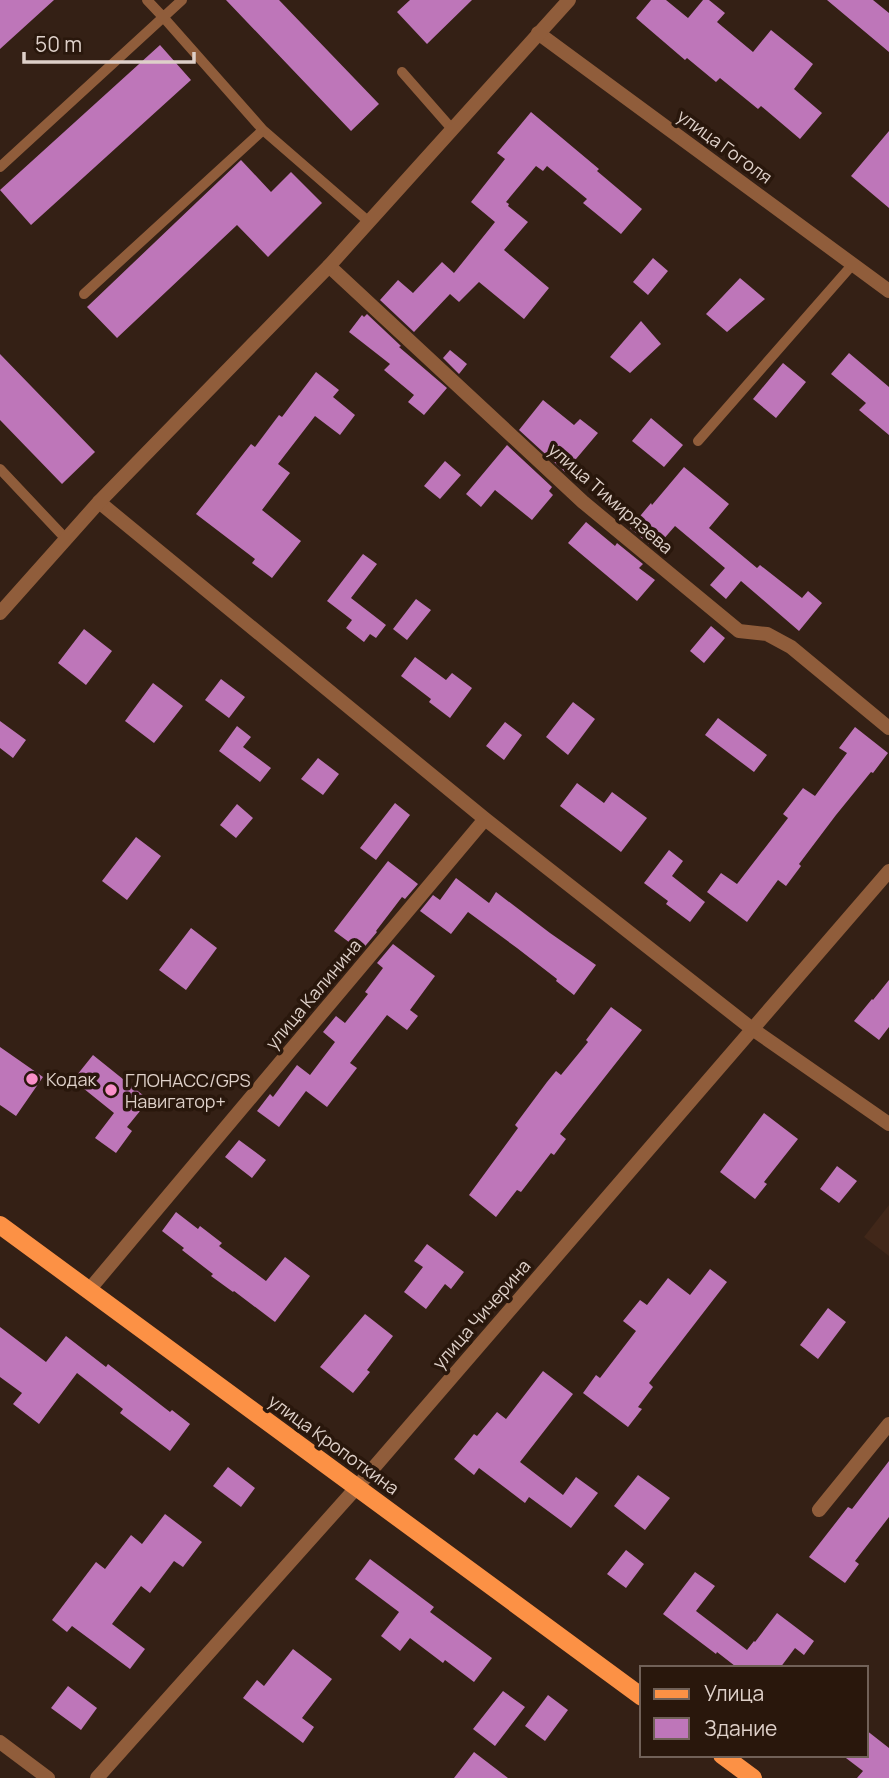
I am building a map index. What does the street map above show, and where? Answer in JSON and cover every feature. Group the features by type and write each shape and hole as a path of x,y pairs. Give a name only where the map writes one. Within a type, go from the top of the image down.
{"main road":[{"name":"улица Кропоткина","path":"0,1224 640,1696"},
{"path":"725,1757 753,1778"}],"street":[{"path":"0,613 99,502 329,266 569,0"},
{"name":"улица Гоголя","path":"538,33 889,291"},
{"name":"улица Тимирязева","path":"329,266 583,502 739,631 767,634 791,647 889,728"},
{"path":"99,502 485,819 751,1028 889,1124"},
{"name":"улица Калинина","path":"89,1290 485,819"},
{"name":"улица Чичерина","path":"97,1778 357,1487 889,871"},
{"path":"818,1510 889,1424"},
{"path":"0,1742 48,1778"}],"lane":[{"path":"147,0 263,130 369,222"},
{"path":"0,167 182,0"},
{"path":"402,72 452,129"},
{"path":"83,294 263,130"},
{"path":"698,441 853,264"},
{"path":"0,469 66,539"}],"shaded area":[{"path":"889,1205 889,1256 864,1237"}],"building":[{"path":"0,0 54,0 0,49"},
{"path":"226,0 279,0 379,104 351,131"},
{"path":"410,0 472,0 427,44 397,12"},
{"path":"651,0 666,0 688,18 703,0 709,0 725,13 717,22 753,52 771,30 813,64 794,89 822,113 800,139 761,106 758,109 720,78 716,82 687,58 685,60 636,18"},
{"path":"827,0 873,0 889,13 889,52"},
{"path":"160,45 191,80 31,225 0,190"},
{"path":"531,112 642,209 621,234 583,203 587,199 547,166 543,171 536,166 506,202 528,222 504,250 549,288 524,319 479,282 459,302 450,294 414,332 380,300 398,280 413,293 442,262 454,273 495,222 471,202 505,159 497,153"},
{"path":"889,131 889,208 851,176"},
{"path":"241,160 271,192 291,172 322,203 268,257 237,225 117,338 87,307"},
{"path":"653,258 668,271 648,295 633,282"},
{"path":"740,278 765,299 727,332 706,314"},
{"path":"367,314 401,346 399,347 447,388 424,415 408,402 414,395 384,370 390,364 349,332 362,315 364,317"},
{"path":"641,321 661,344 630,373 610,357"},
{"path":"450,350 467,364 459,374 443,358"},
{"path":"849,353 889,387 889,435 859,410 866,403 831,374"},
{"path":"0,354 95,452 62,484 0,420"},
{"path":"783,363 806,382 776,418 753,399"},
{"path":"316,372 339,390 333,397 355,415 340,435 315,416 278,464 290,473 262,510 301,541 272,578 252,563 255,559 196,514 251,444 255,447"},
{"path":"543,400 574,425 580,419 598,433 565,472 519,430"},
{"path":"651,418 683,445 664,467 632,441"},
{"path":"507,445 552,487 549,491 553,495 532,520 495,490 481,507 466,494"},
{"path":"445,461 461,475 440,499 424,486"},
{"path":"684,467 729,504 709,528 757,568 760,565 802,598 808,591 822,603 799,631 741,581 726,599 710,585 725,568 675,526 655,549 630,528"},
{"path":"586,522 615,546 617,543 643,564 639,568 655,580 637,601 568,543"},
{"path":"363,554 377,564 351,598 386,625 376,638 370,634 364,642 346,628 352,620 327,601"},
{"path":"416,599 431,610 407,640 393,629"},
{"path":"711,626 725,638 704,663 690,651"},
{"path":"84,629 112,651 86,685 58,663"},
{"path":"415,657 446,680 452,673 472,688 450,718 401,676"},
{"path":"221,679 245,697 229,718 205,700"},
{"path":"153,683 183,706 154,743 125,721"},
{"path":"573,702 595,719 568,755 546,737"},
{"path":"718,718 767,755 754,772 705,735"},
{"path":"0,721 26,740 13,758 0,748"},
{"path":"505,722 522,735 504,760 486,746"},
{"path":"237,726 251,737 243,747 271,768 260,782 219,751"},
{"path":"855,727 888,753 836,815 786,886 778,880 747,922 707,892 721,873 737,884 788,818 783,814 803,788 815,796 847,753 839,748"},
{"path":"318,758 339,774 323,795 301,779"},
{"path":"577,783 604,803 612,792 647,818 621,852 560,806"},
{"path":"395,803 410,815 376,860 360,848"},
{"path":"237,804 253,818 236,838 220,825"},
{"path":"136,837 161,856 127,900 102,881"},
{"path":"669,850 683,861 672,876 705,902 690,922 644,883"},
{"path":"388,861 418,884 405,899 402,897 361,951 334,931"},
{"path":"456,878 489,903 496,892 596,965 574,995 556,981 557,979 468,912 451,934 420,911 433,895 440,900"},
{"path":"191,928 217,948 186,990 159,970"},
{"path":"393,944 435,976 410,1010 418,1016 407,1030 387,1015 350,1063 357,1068 327,1107 306,1091 279,1127 257,1111 270,1094 273,1097 297,1065 310,1075 335,1042 323,1032 336,1016 345,1023 368,994 365,992 383,968 377,963"},
{"path":"889,980 889,1027 879,1040 854,1021"},
{"path":"611,1007 642,1030 560,1134 566,1139 554,1155 551,1153 521,1192 517,1190 496,1217 469,1195 518,1128 515,1125 547,1082 556,1071 561,1075 588,1042 586,1040"},
{"path":"0,1047 43,1077 16,1116 0,1105"},
{"name":"ГЛОНАСС/GPS Навигатор+","path":"93,1055 149,1100 127,1127 132,1131 116,1153 95,1138 114,1113 73,1080"},
{"path":"764,1113 798,1139 764,1182 767,1184 755,1199 720,1172"},
{"path":"239,1140 266,1160 252,1178 225,1157"},
{"path":"837,1166 857,1181 839,1203 820,1189"},
{"path":"176,1212 198,1229 200,1226 222,1243 219,1246 266,1281 285,1257 310,1276 275,1322 211,1276 213,1274 162,1231"},
{"path":"427,1244 464,1272 451,1289 445,1284 426,1309 404,1292 423,1267 414,1261"},
{"path":"710,1269 727,1282 649,1383 653,1387 638,1407 642,1409 628,1427 583,1393 596,1375 600,1378 636,1331 623,1321 640,1300 647,1305 668,1278 690,1295"},
{"path":"828,1308 846,1322 818,1359 800,1345"},
{"path":"365,1314 393,1336 353,1393 320,1367"},
{"path":"0,1327 46,1362 66,1336 106,1367 108,1364 170,1412 172,1410 190,1424 170,1451 120,1413 123,1409 77,1373 39,1424 13,1404 22,1393 0,1377"},
{"path":"543,1371 573,1394 520,1462 563,1495 576,1477 598,1493 571,1528 529,1497 525,1503 479,1468 474,1475 454,1459 474,1434 477,1436 497,1412 506,1419"},
{"path":"889,1461 889,1517 855,1561 859,1564 845,1583 809,1557 848,1507 852,1509"},
{"path":"228,1467 255,1488 241,1507 213,1486"},
{"path":"638,1475 670,1498 645,1530 614,1506"},
{"path":"165,1514 202,1542 183,1567 174,1561 150,1593 141,1586 112,1624 145,1649 130,1669 72,1626 67,1632 52,1620 96,1562 105,1569 131,1535 142,1544"},
{"path":"626,1550 644,1564 626,1588 607,1574"},
{"path":"370,1559 434,1607 430,1612 492,1658 474,1682 410,1638 400,1651 381,1636 399,1612 355,1579"},
{"path":"695,1572 715,1586 696,1611 747,1650 777,1613 814,1641 804,1655 795,1648 782,1666 735,1666 663,1614"},
{"path":"293,1649 332,1679 302,1718 314,1727 303,1743 243,1698 257,1680 264,1686"},
{"path":"68,1686 97,1708 81,1730 51,1708"},
{"path":"503,1691 525,1707 495,1746 473,1729"},
{"path":"548,1695 568,1710 545,1741 525,1726"},
{"path":"868,1732 889,1748 889,1778 857,1778 863,1771 845,1757 868,1757"},
{"path":"474,1752 508,1778 454,1778"}],"place":[{"name":"Кодак","path":"32,1079"},
{"name":"ГЛОНАСС/GPS Навигатор+","path":"111,1090"}]}
